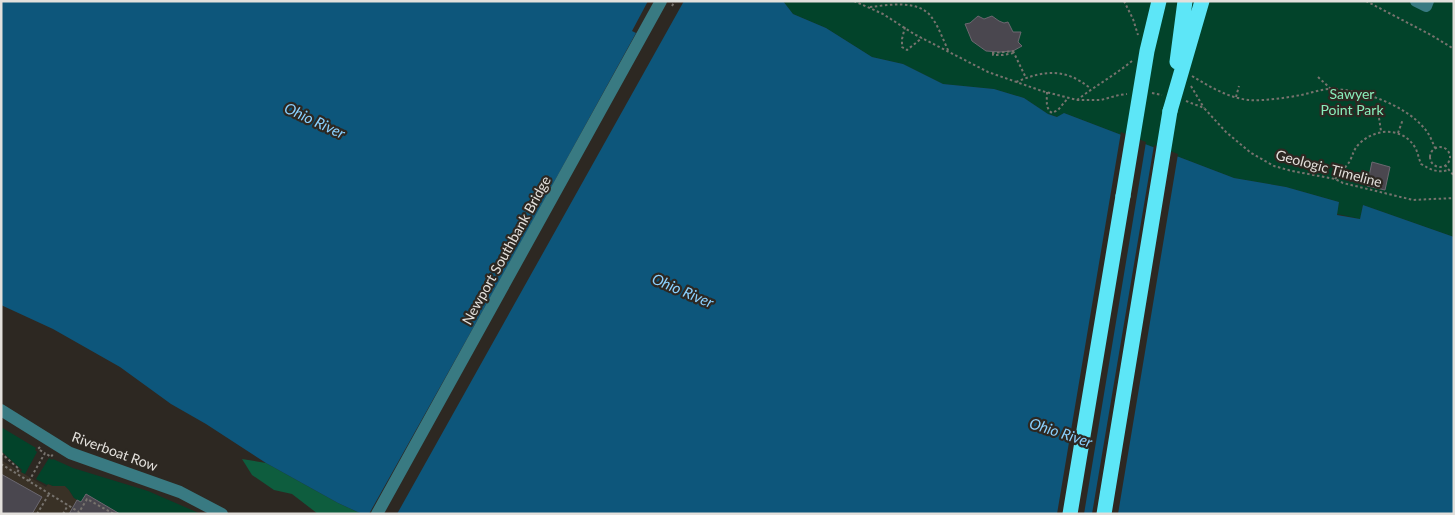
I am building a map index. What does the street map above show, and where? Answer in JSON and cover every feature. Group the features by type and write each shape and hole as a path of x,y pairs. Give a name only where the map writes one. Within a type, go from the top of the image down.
{"highway":[{"path":"1070,514 1151,1"},
{"path":"1141,55 1158,1"},
{"path":"1104,514 1170,110 1185,1"},
{"path":"1170,110 1202,1"}],"street":[{"name":"Newport Southbank Bridge","path":"377,514 662,1"},
{"path":"1416,1 1426,6 1428,1"},
{"name":"Riverboat Row","path":"1,410 70,453 180,492 222,514"}],"path":[{"path":"854,1 883,14 950,54 988,72 1016,82 1078,100 1101,100 1129,94"},
{"path":"1124,1 1133,19 1138,37"},
{"path":"1366,1 1454,49"},
{"path":"867,8 894,4 908,4 920,8 929,14 950,54"},
{"path":"905,27 902,47 907,50 922,38"},
{"path":"993,52 1014,52 1026,78"},
{"path":"1078,100 1141,55"},
{"path":"1016,82 1034,74 1056,72 1076,78 1091,89"},
{"path":"1194,77 1222,94 1250,100 1331,89 1357,93 1387,102 1403,110 1424,128 1435,148"},
{"path":"1318,77 1331,89"},
{"path":"1191,86 1204,108"},
{"path":"1236,97 1239,86"},
{"path":"1047,92 1047,106 1048,110 1052,113 1058,110 1068,98"},
{"path":"1148,92 1165,96"},
{"name":"Geologic Timeline","path":"1182,99 1204,108 1226,132 1251,153 1274,166 1335,179 1413,200 1454,198"},
{"path":"1379,118 1381,132"},
{"path":"1398,133 1403,119"},
{"path":"1335,179 1360,143 1373,134 1391,131 1398,133 1414,146 1417,150 1420,164 1431,170 1441,172 1449,170"},
{"path":"1445,166 1450,158 1449,152 1442,147 1435,148 1430,154 1432,162 1437,166 1445,166 1454,176"},
{"path":"1449,152 1454,149"},
{"path":"40,450 49,456"},
{"path":"1,453 19,469 17,474"},
{"path":"29,481 45,453"},
{"path":"1,464 78,513 87,499 114,514"},
{"path":"38,514 49,494"},
{"path":"62,514 68,505"}],"shaded area":[{"path":"1,460 46,487 48,484 65,486 74,498 86,494 120,514 1,514"}],"green space":[{"name":"Sawyer Point Park","path":"783,1 1454,1 1454,237 1363,205 1360,219 1337,214 1339,202 1286,187 1234,178 1064,113 1058,117 1048,114 1024,98 994,89 943,84 903,64 872,57 826,28 793,14"},
{"path":"1,427 36,448 37,452 25,474 1,451"},
{"path":"49,458 73,468 148,491 201,514 120,514 86,494 81,502 74,498 65,486 47,485 36,479"},
{"path":"242,459 266,463 338,503 362,514 318,514 292,494 274,490 252,475"}],"water":[{"name":"Ohio River","path":"1,1 783,1 793,14 826,28 872,57 903,64 943,84 994,89 1024,98 1048,114 1057,117 1064,113 1234,178 1286,187 1339,202 1337,215 1360,219 1363,205 1454,237 1454,514 362,514 338,503 266,463 171,404 120,367 53,329 1,305"}],"pier":[{"path":"648,1 684,1 397,514 369,514 636,33 632,31"},
{"path":"1121,132 1146,142 1084,514 1057,514"},
{"path":"1154,145 1178,154 1118,514 1092,514"}],"building":[{"path":"978,16 984,19 992,16 1004,23 1008,22 1013,32 1021,32 1018,42 1022,46 1013,51 986,51 972,41 965,24 970,23"},
{"path":"1372,162 1390,167 1385,190 1367,186"},
{"path":"1,474 42,497 32,514 1,514"},
{"path":"86,494 120,514 69,514 77,500 81,502"}]}
